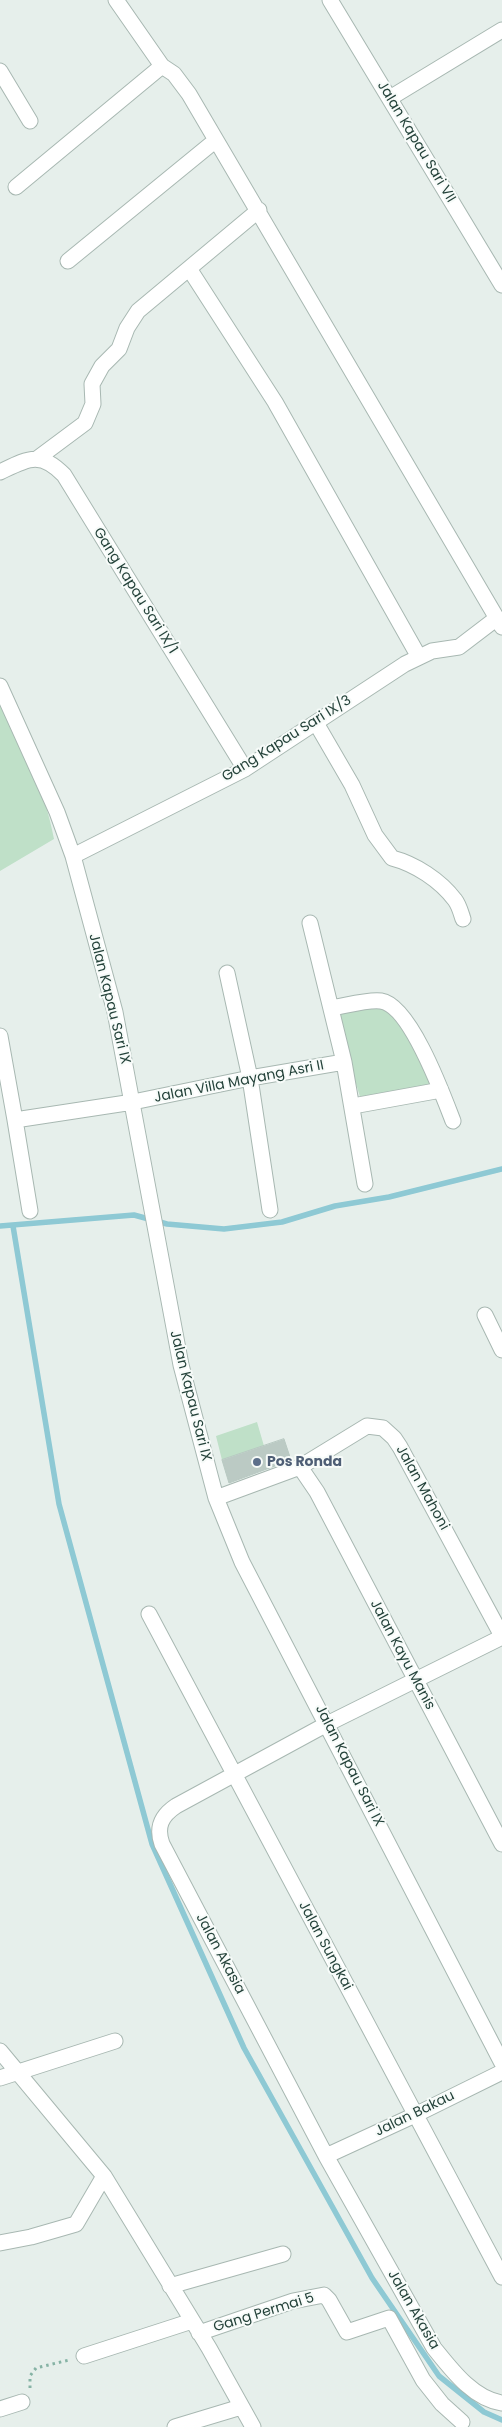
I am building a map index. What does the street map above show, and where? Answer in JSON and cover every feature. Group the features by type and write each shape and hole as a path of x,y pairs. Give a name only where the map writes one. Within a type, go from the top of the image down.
{"street":[{"path":"116,0 162,66 174,74 190,94 499,623"},
{"name":"Jalan Kapau Sari VII","path":"330,0 502,284"},
{"path":"390,98 502,30"},
{"path":"16,187 162,66"},
{"path":"0,72 30,121"},
{"path":"68,262 216,140"},
{"path":"0,472 22,461 38,458 85,423 93,404 92,384 102,366 119,349 127,328 138,311 163,288 190,270 259,210"},
{"path":"190,270 275,402 419,657"},
{"name":"Gang Kapau Sari IX/1","path":"38,458 54,464 64,475 245,769"},
{"name":"Gang Kapau Sari IX/3","path":"73,856 245,769 419,657 432,651 459,647 499,623"},
{"name":"Jalan Kapau Sari IX","path":"0,686 57,812 73,856 115,1012 181,1365 216,1498 242,1562 502,2063"},
{"path":"316,723 352,785 375,834 392,858 406,862 439,884 456,901 463,919"},
{"path":"310,922 344,1062 365,1184"},
{"path":"227,973 250,1078 270,1210"},
{"path":"331,1008 381,1001 400,1012 408,1023 441,1090 452,1121"},
{"path":"0,1036 30,1211"},
{"name":"Jalan Villa Mayang Asri II","path":"15,1120 133,1102 250,1078 344,1062"},
{"path":"353,1106 441,1090"},
{"path":"485,1314 502,1350"},
{"name":"Jalan Mahoni","path":"216,1498 300,1467 367,1426 376,1425 389,1432 400,1447 502,1637"},
{"name":"Jalan Kayu Manis","path":"300,1467 317,1492 502,1844"},
{"name":"Jalan Sungkai","path":"149,1614 502,2277"},
{"name":"Jalan Akasia","path":"502,1637 233,1773 168,1812 159,1826 162,1844 326,2156 434,2348 456,2375 477,2392 502,2403"},
{"path":"0,2078 115,2040"},
{"path":"0,2051 104,2176 196,2327 252,2427"},
{"name":"Jalan Bakau","path":"326,2156 502,2072"},
{"path":"0,2242 31,2237 76,2224 104,2176"},
{"path":"170,2286 283,2254"},
{"name":"Gang Permai 5","path":"196,2327 324,2295 329,2300 347,2332 389,2318 423,2380 442,2404 462,2422"},
{"path":"84,2356 196,2327"},
{"path":"0,2408 22,2402"},
{"path":"174,2427 241,2407"}],"path":[{"path":"22,2402 30,2388 30,2376 36,2368 84,2356"}],"green space":[{"path":"0,697 24,749 45,802 54,839 0,871"},
{"path":"381,1005 399,1014 429,1077 429,1085 361,1100 334,1012"},
{"path":"257,1422 264,1446 222,1460 216,1436"}],"building":[{"name":"Pos Ronda","path":"284,1439 291,1460 229,1483 222,1460"}],"waterway":[{"path":"0,1226 134,1215 167,1224 224,1229 282,1222 335,1206 389,1197 502,1169"},
{"path":"13,1226 59,1504 152,1844 244,2048 372,2278 439,2376 484,2412 502,2420"}],"place":[{"name":"Pos Ronda","path":"257,1462"}]}
